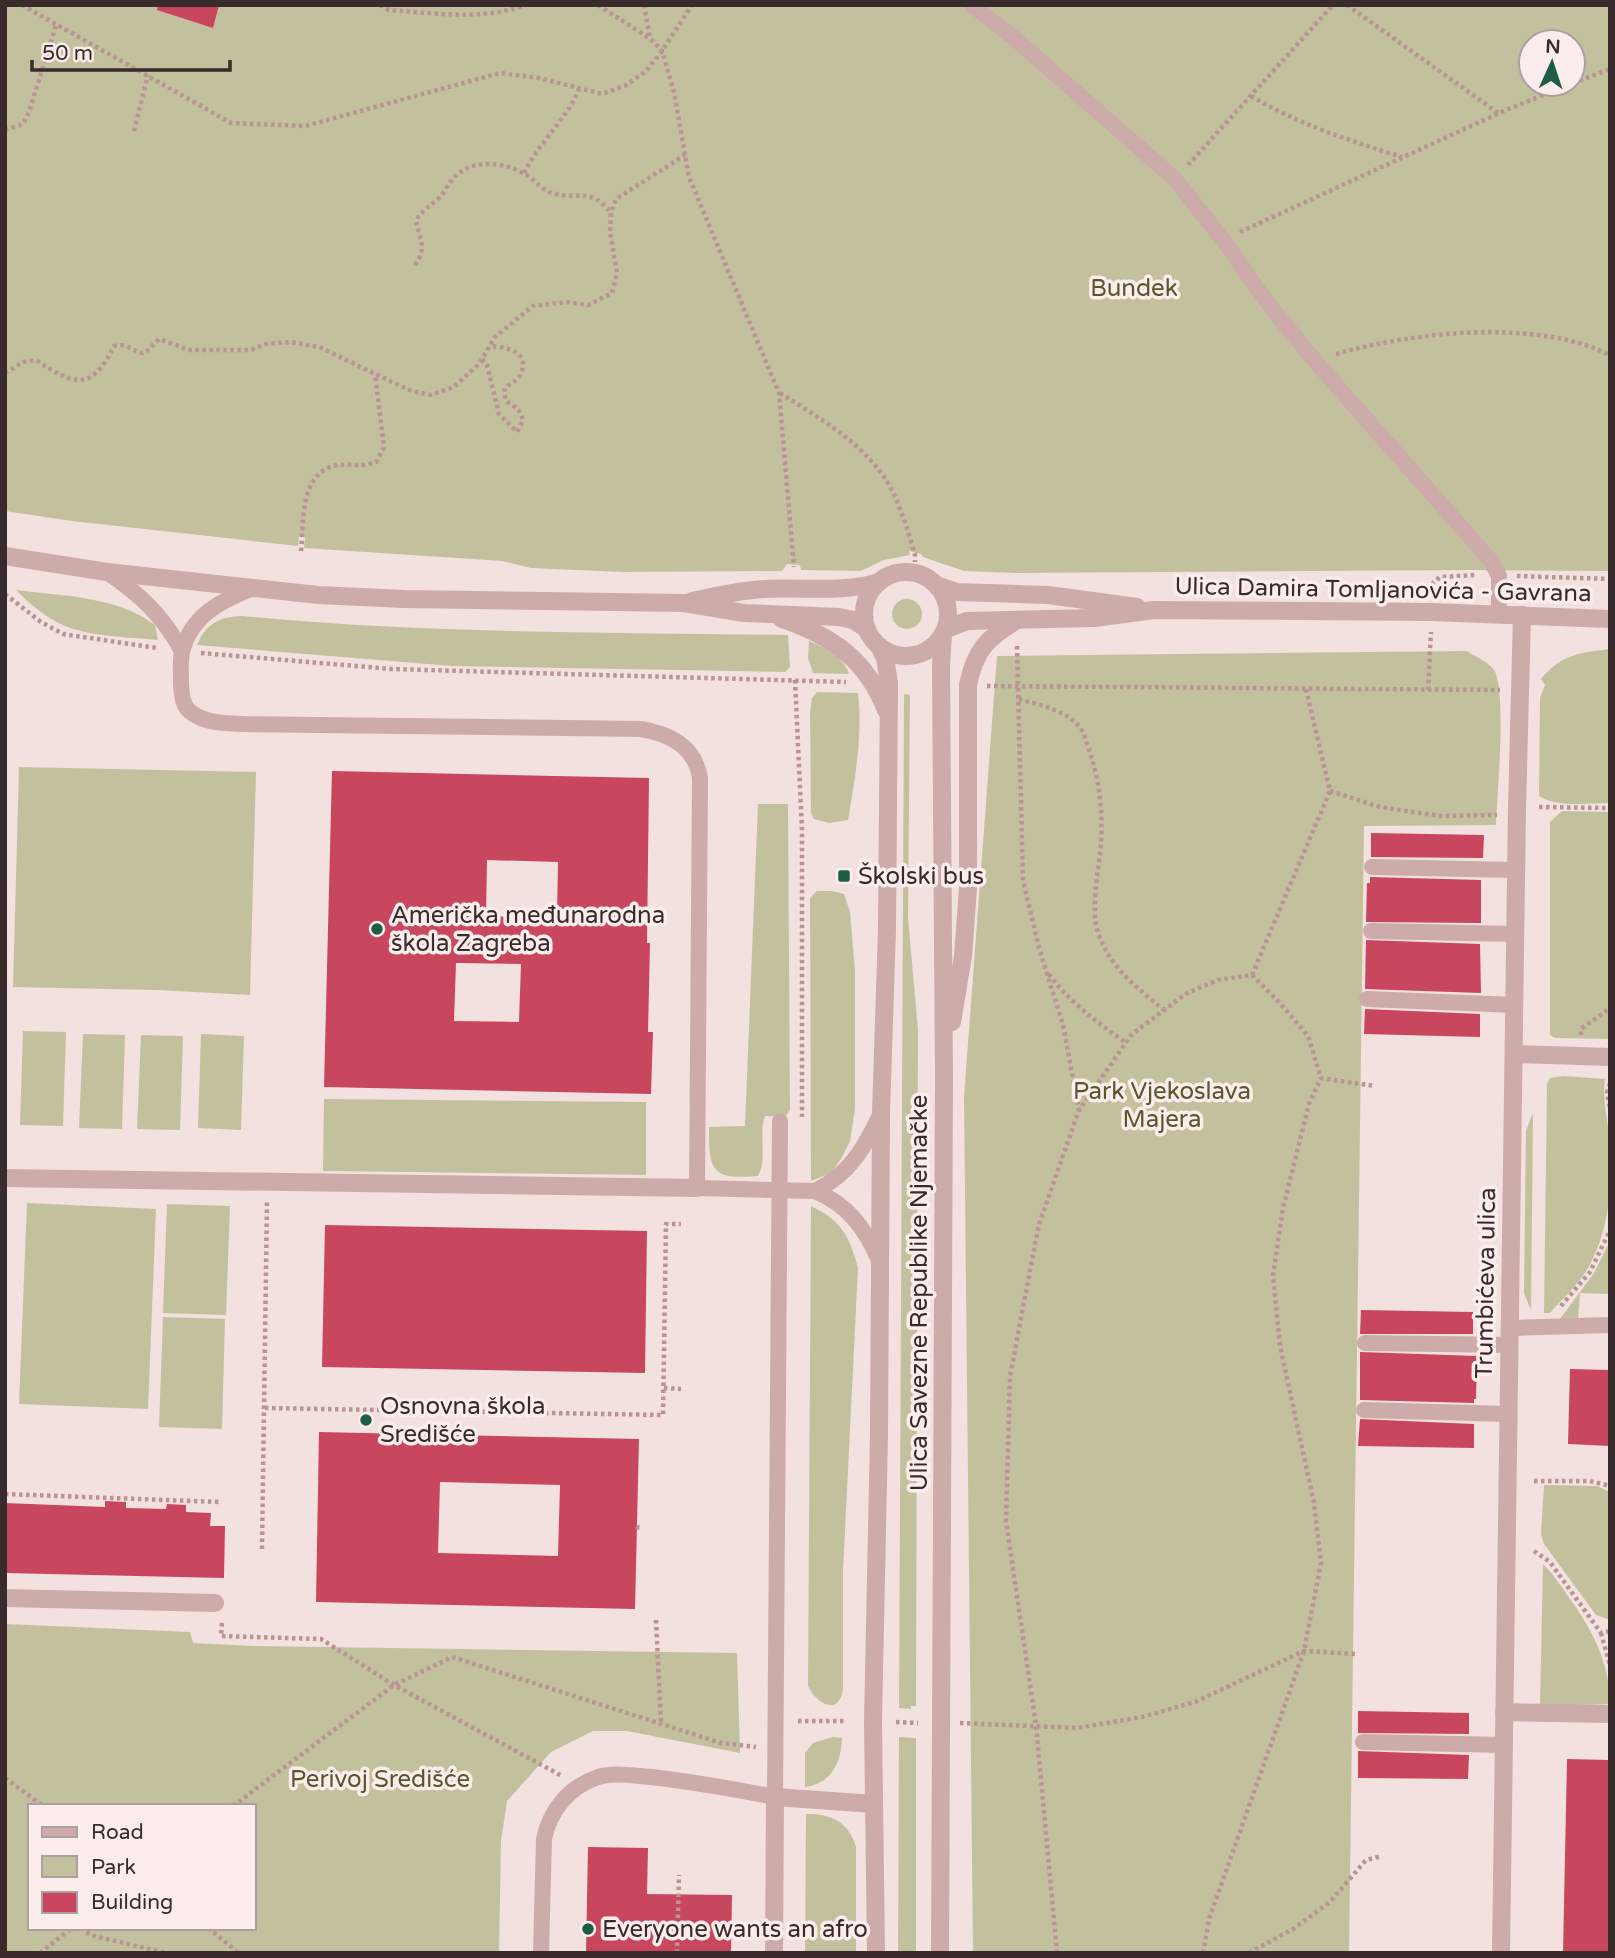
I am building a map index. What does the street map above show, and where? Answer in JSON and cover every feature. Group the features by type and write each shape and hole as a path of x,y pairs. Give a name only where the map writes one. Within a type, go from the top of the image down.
{"street":[{"path":"5,556 107,572 251,589 404,599 684,603 765,614 839,617 853,620 867,629 879,646 902,656 926,651 936,644 944,631 948,610 942,592 926,577 914,573 890,575 879,582 867,597 867,629"},
{"path":"684,603 735,592 852,588 879,582"},
{"name":"Ulica Damira Tomljanovića - Gavrana","path":"936,585 957,592 1048,595 1154,610 1499,613 1610,620"},
{"name":"Ulica Damira Tomljanovića - Gavrana","path":"944,631 967,621 1017,628 1154,610"},
{"path":"765,614 806,629 838,645 851,656 873,683 888,717"},
{"name":"Trumbićeva ulica","path":"1501,1953 1516,870 1525,805 1522,615"},
{"path":"944,1077 966,921 968,685 978,653 999,631 1017,628"},
{"name":"Ulica Savezne Republike Njemačke","path":"940,1953 944,1077 941,698 944,631"},
{"name":"Ulica Savezne Republike Njemačke","path":"876,1953 874,1804 879,1260 887,929 888,717 888,670 879,646"},
{"path":"1514,1054 1610,1057"},
{"path":"5,1178 697,1188"},
{"path":"5,1598 219,1607"},
{"path":"1504,1712 1610,1714"},
{"path":"774,1953 775,1797 874,1804"}],"lane":[{"path":"972,5 1013,37 1175,179 1270,306 1315,361 1484,551 1499,576 1499,613"},
{"path":"107,572 133,589 152,607 168,626 182,651"},
{"path":"251,589 223,600 206,611 195,624 182,651 181,697 188,711 201,719 218,723 619,728 654,731 678,742 697,763 700,778 697,1188 815,1191 845,1208 871,1241 879,1260"},
{"path":"1372,867 1516,870"},
{"path":"1371,931 1516,934"},
{"path":"1367,999 1515,1005"},
{"path":"815,1191 845,1172 870,1138 881,1113"},
{"path":"541,1953 544,1839 548,1822 557,1806 576,1787 600,1776 627,1775 680,1780 775,1797 780,1121"},
{"path":"1365,1343 1510,1336 1610,1325"},
{"path":"1364,1410 1508,1414"},
{"path":"1363,1742 1504,1745"}],"path":[{"path":"22,5 231,123 305,126 500,73 540,78 602,94 627,85 647,70 692,5"},
{"path":"380,5 389,10 458,16 526,5"},
{"path":"598,5 650,38 662,51 674,92 689,177 779,393 794,574"},
{"path":"644,5 650,38"},
{"path":"1175,179 1333,5"},
{"path":"1347,5 1498,113"},
{"path":"5,130 23,124 56,25"},
{"path":"1587,78 1610,69"},
{"path":"134,131 148,75"},
{"path":"524,173 546,137 576,99 579,89"},
{"path":"1251,96 1284,116 1403,157"},
{"path":"1223,240 1498,113 1536,98"},
{"path":"5,373 23,362 36,360 67,379 78,380 94,376 104,367 114,346 123,345 144,354 150,351 159,339 189,350 207,351 251,350 266,344 291,342 330,351 409,390 430,395 454,387 482,359 495,337 533,306 566,302 588,305 612,293 617,273 610,231 611,212 616,199 685,155"},
{"path":"415,265 421,257 423,244 416,220 441,196 452,179 471,166 488,163 524,173 545,190 556,194 588,195 599,199 611,212"},
{"path":"1315,361 1383,344 1464,333 1512,332 1561,339 1610,355"},
{"path":"482,359 487,365 499,414 517,432 523,421 521,412 508,402 505,388 518,379 522,368 521,356 515,350 490,346"},
{"path":"301,551 307,489 318,472 338,465 362,467 376,462 384,448 374,373"},
{"path":"779,393 814,414 850,441 881,471 901,512 915,562"},
{"path":"1432,591 1433,583 1440,577 1610,579"},
{"path":"5,594 41,622 63,634 182,651 392,669 857,682"},
{"path":"1017,628 1023,880 1063,1025 1079,1110"},
{"path":"1428,690 1430,645"},
{"path":"981,685 1504,690"},
{"path":"1252,975 1330,791 1306,689"},
{"path":"1019,699 1066,716 1081,729 1093,760 1100,794 1101,838 1096,927 1108,957 1131,982 1164,1010"},
{"path":"1330,791 1380,807 1440,816 1493,817 1525,805 1546,808 1610,808"},
{"path":"1046,970 1063,993 1126,1043"},
{"path":"1057,1953 1036,1725 1006,1521 1010,1376 1040,1224 1079,1110 1132,1034 1187,993 1218,980 1252,975"},
{"path":"1203,1953 1209,1919 1304,1651 1321,1563 1314,1503 1280,1346 1273,1275 1286,1195 1308,1104 1321,1078 1308,1037 1252,975"},
{"path":"1581,1041 1581,1029 1610,1008"},
{"path":"1321,1078 1375,1086"},
{"path":"1610,1083 1607,1093 1610,1110"},
{"path":"262,1549 268,1183"},
{"path":"265,1408 663,1415 666,1224 681,1224"},
{"path":"1559,1308 1591,1272 1610,1230"},
{"path":"664,1388 681,1389"},
{"path":"1534,1481 1590,1481 1610,1486"},
{"path":"5,1494 219,1502"},
{"path":"1534,1551 1550,1562 1601,1633 1610,1665"},
{"path":"219,1607 221,1636 321,1639 394,1685 558,1773"},
{"path":"656,1620 662,1723"},
{"path":"1601,1633 1610,1631"},
{"path":"959,1723 1077,1728 1155,1713 1208,1697 1304,1651 1357,1654"},
{"path":"236,1804 394,1685 452,1657 722,1743 760,1748"},
{"path":"797,1721 845,1721"},
{"path":"896,1722 918,1723"},
{"path":"5,1778 40,1804"},
{"path":"1250,1953 1293,1929 1321,1909 1366,1860 1382,1856"},
{"path":"677,1953 679,1875"},
{"path":"40,1953 69,1930"},
{"path":"84,1930 90,1935 166,1953"},
{"path":"210,1930 239,1953"}],"green space":[{"name":"Bundek","path":"5,5 1610,5 1610,571 1016,573 964,571 909,551 910,555 884,560 861,571 801,570 800,565 787,564 782,571 623,572 531,568 503,561 304,548 305,537 299,536 298,546 5,511"},
{"path":"16,590 88,599 124,608 155,625 158,640 76,630 45,615"},
{"path":"907,599 918,603 922,614 918,625 907,629 896,625 892,614 896,603"},
{"path":"243,616 447,629 788,635 790,667 785,672 452,666 197,645 205,631 215,622"},
{"path":"809,641 838,657 849,674 813,673 808,658"},
{"path":"1610,649 1610,803 1573,804 1547,800 1539,796 1540,698 1545,685 1541,679 1556,664 1572,656"},
{"name":"Park Vjekoslava Majera","path":"1467,651 1491,667 1498,681 1501,720 1496,825 1364,826 1349,1953 973,1953 964,1097 997,656"},
{"path":"817,692 858,693 859,741 848,820 829,823 814,819 811,813 810,713 812,698"},
{"path":"904,694 910,695 908,918 918,1030 916,1706 911,1706 911,1709 899,1708"},
{"path":"19,767 256,772 250,995 13,987"},
{"path":"758,804 788,804 790,1110 785,1117 765,1116 761,1169 758,1176 742,1177 722,1174 716,1170 710,1154 709,1127 745,1126"},
{"path":"1562,811 1610,812 1610,1039 1555,1038 1550,1035 1550,822"},
{"path":"817,891 844,894 850,912 855,971 855,1109 850,1141 841,1159 831,1173 811,1181 810,898"},
{"path":"23,1031 66,1032 63,1126 20,1125"},
{"path":"83,1034 125,1035 122,1129 79,1128"},
{"path":"201,1034 244,1036 241,1130 198,1128"},
{"path":"141,1035 183,1036 180,1130 137,1129"},
{"path":"1563,1076 1605,1079 1610,1143 1610,1192 1601,1238 1588,1268 1550,1313 1544,1313 1547,1084 1550,1078"},
{"path":"324,1099 646,1102 646,1175 323,1171"},
{"path":"1533,1113 1531,1310 1524,1293 1526,1131"},
{"path":"27,1203 156,1209 148,1409 19,1404"},
{"path":"167,1204 230,1206 226,1315 163,1313"},
{"path":"811,1206 830,1217 843,1231 852,1247 858,1268 843,1572 843,1689 841,1698 833,1705 822,1702 808,1686"},
{"path":"1610,1241 1610,1294 1580,1293 1578,1320 1560,1319 1594,1273"},
{"path":"163,1317 225,1319 222,1429 159,1427"},
{"path":"1544,1485 1597,1486 1610,1492 1610,1620 1596,1615 1544,1544 1541,1534"},
{"path":"1543,1564 1578,1611 1599,1648 1607,1675 1610,1704 1540,1706"},
{"name":"Perivoj Središće","path":"5,1624 190,1632 193,1643 254,1646 737,1653 740,1753 627,1731 593,1731 551,1752 507,1801 501,1841 499,1953 5,1953"},
{"path":"833,1737 842,1738 837,1763 822,1781 805,1787 805,1753 813,1743"},
{"path":"899,1737 916,1738 916,1953 898,1953"},
{"path":"806,1814 823,1815 837,1821 853,1838 856,1847 856,1953 805,1953"}],"building":[{"path":"158,5 219,5 213,28 157,10"},
{"path":"332,771 649,778 647,943 650,943 648,1032 653,1032 651,1094 324,1087","holes":["487,860 558,862 557,918 486,916","456,963 521,964 519,1022 454,1021"]},
{"path":"1371,833 1484,835 1483,858 1371,857"},
{"path":"1370,877 1481,880 1481,923 1366,922 1367,883 1370,883"},
{"path":"1366,940 1480,944 1481,993 1365,989"},
{"path":"1365,1009 1480,1014 1480,1037 1364,1034"},
{"path":"325,1225 647,1231 645,1373 322,1367"},
{"path":"1361,1310 1473,1312 1473,1334 1360,1334"},
{"path":"1360,1352 1477,1356 1476,1399 1474,1403 1360,1400"},
{"path":"1570,1369 1610,1370 1610,1446 1568,1444"},
{"path":"1360,1419 1474,1424 1474,1448 1358,1446"},
{"path":"319,1432 639,1439 635,1609 316,1602","holes":["440,1482 560,1485 558,1556 438,1553"]},
{"path":"105,1501 126,1502 126,1508 166,1509 167,1504 186,1505 186,1512 211,1513 210,1526 225,1526 224,1578 5,1573 5,1503 105,1507"},
{"path":"1358,1711 1469,1713 1469,1734 1358,1733"},
{"path":"1358,1751 1469,1755 1468,1779 1358,1778"},
{"path":"1567,1759 1610,1760 1608,1953 1563,1953"},
{"path":"588,1847 648,1848 647,1894 732,1895 731,1953 586,1953"}],"place":[{"name":"Školski bus","path":"844,876"},
{"name":"Američka međunarodna škola Zagreba","path":"377,929"},
{"name":"Osnovna škola Središće","path":"366,1420"},
{"name":"Everyone wants an afro","path":"588,1929"}]}
